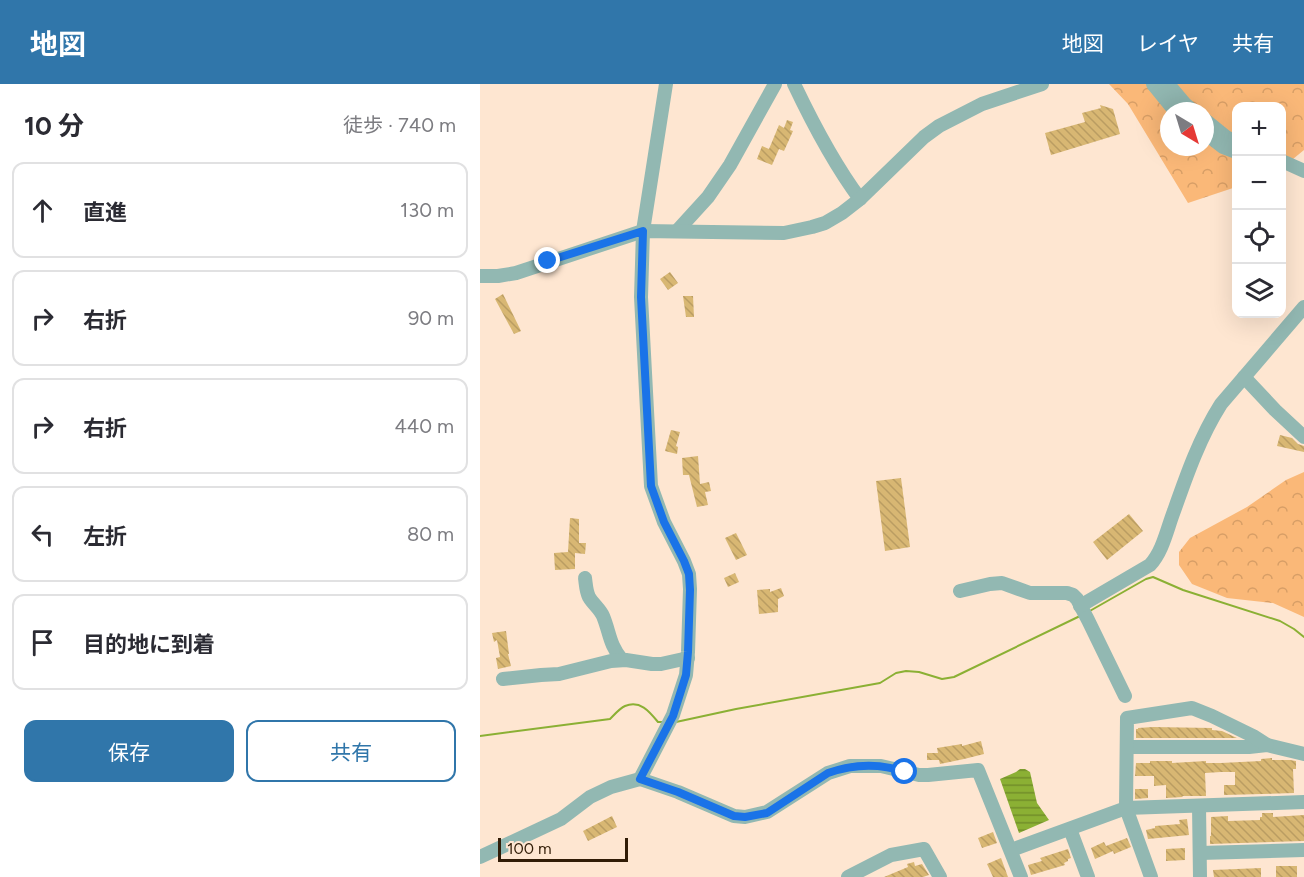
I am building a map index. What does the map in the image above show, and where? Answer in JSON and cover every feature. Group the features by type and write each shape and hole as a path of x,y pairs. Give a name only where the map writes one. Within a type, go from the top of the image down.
{"street":[{"path":"640,779 673,716 686,675 688,658 689,574 664,522 651,486 641,297 643,231 666,84"},
{"path":"677,231 708,197 730,165 775,84"},
{"path":"794,84 825,145 860,199"},
{"path":"480,276 516,273 643,231 784,233 825,223 860,199 924,137 939,126 982,104 1042,84"},
{"path":"1153,84 1168,102"},
{"path":"1168,84 1183,102"},
{"path":"1214,127 1232,140"},
{"path":"1214,141 1232,151"},
{"path":"1286,164 1304,171"},
{"path":"1286,174 1304,179"},
{"path":"1080,606 1154,561 1207,428 1221,404 1304,307"},
{"path":"1244,377 1304,437"},
{"path":"585,578 589,597 600,609 609,640 622,660"},
{"path":"960,591 1002,583 1030,593 1073,595 1088,620 1125,696"},
{"path":"503,679 559,674 601,662 632,660 661,664 688,658"},
{"path":"1152,877 1126,808 1127,718 1192,708 1243,731 1267,745 1304,754"},
{"path":"1127,747 1267,745"},
{"path":"480,857 561,819 590,797 610,787 640,779 678,792 734,816 745,817 767,813 828,773 850,766 881,766 928,776 978,770 1021,877"},
{"path":"1011,850 1126,808 1304,802"},
{"path":"1199,806 1200,877"},
{"path":"1070,829 1088,877"},
{"path":"849,877 891,855 924,849 940,877"},
{"path":"1200,853 1304,850"}],"green space":[{"path":"1109,84 1304,84 1304,150 1286,165 1286,102 1232,102 1232,188 1188,203 1128,104"},
{"path":"1304,472 1304,617 1273,603 1227,598 1192,584 1179,565 1179,552 1190,538 1247,507 1286,480"}],"shaded area":[{"path":"1020,769 1030,772 1037,803 1049,820 1019,833 1000,779"}],"building":[{"path":"1100,105 1113,109 1120,134 1051,155 1045,133 1085,122 1082,113 1101,108"},
{"path":"787,120 793,122 790,130 793,131 784,151 779,149 772,165 757,159 762,146 769,149 779,125 784,128"},
{"path":"670,272 678,283 668,290 660,279"},
{"path":"503,294 521,331 514,334 495,299"},
{"path":"683,296 693,296 694,317 686,317"},
{"path":"671,430 680,432 676,446 678,447 677,454 665,451"},
{"path":"1280,435 1292,438 1304,446 1304,452 1277,446"},
{"path":"698,456 700,484 709,482 711,491 705,492 708,505 697,507 689,475 683,475 682,458"},
{"path":"901,478 910,547 885,551 876,481"},
{"path":"1129,514 1143,531 1107,560 1093,542"},
{"path":"570,518 579,519 579,543 586,543 585,554 575,553 575,569 555,570 554,553 568,552"},
{"path":"736,533 747,555 736,560 725,538"},
{"path":"735,573 739,582 728,587 724,578"},
{"path":"781,588 784,596 778,599 778,612 759,614 757,590 770,589 770,592"},
{"path":"506,631 511,666 498,669 496,658 500,657 497,640 494,642 492,633"},
{"path":"1212,728 1212,730 1222,731 1237,738 1136,738 1136,729"},
{"path":"981,741 984,754 940,764 939,760 927,760 927,753 938,753 937,748 962,744 962,746"},
{"path":"1272,758 1272,760 1296,761 1296,769 1293,769 1294,793 1224,795 1224,785 1235,785 1235,772 1221,772 1205,773 1206,796 1166,798 1166,785 1154,786 1154,776 1135,776 1136,763 1150,763 1150,761 1221,763 1261,761 1261,759"},
{"path":"1135,789 1148,789 1148,798 1135,799"},
{"path":"1262,813 1273,813 1273,817 1304,815 1304,841 1210,844 1211,817 1228,816 1228,821 1260,820"},
{"path":"612,816 617,827 588,841 583,831"},
{"path":"1187,819 1189,835 1148,839 1146,830 1155,828 1155,826 1180,824 1179,820"},
{"path":"993,832 997,843 982,848 978,838"},
{"path":"1127,838 1131,847 1114,854 1113,851 1095,859 1091,848 1104,842 1106,846"},
{"path":"1185,848 1185,860 1166,861 1166,849"},
{"path":"1068,849 1071,858 1064,863 1065,865 1031,875 1028,865 1042,861 1040,858"},
{"path":"1001,858 1008,877 993,877 987,864"},
{"path":"914,862 915,866 922,864 929,875 884,877 908,867 907,864"},
{"path":"1276,866 1297,866 1297,877 1276,877"},
{"path":"1261,868 1261,877 1214,877 1213,870"}],"waterway":[{"path":"1088,612 1153,577 1183,590 1280,621 1304,637"},
{"path":"676,722 880,683 896,673 906,671 919,672 942,679 954,677 1080,616"},
{"path":"480,736 610,719 621,708 635,704 644,708 658,722 664,722"}],"route":[{"path":"548,261 643,231 641,297 651,486 664,522 689,574 690,590 686,675 673,716 640,779 678,792 734,816 745,817 767,813 828,773 850,766 881,766 905,772"}]}
